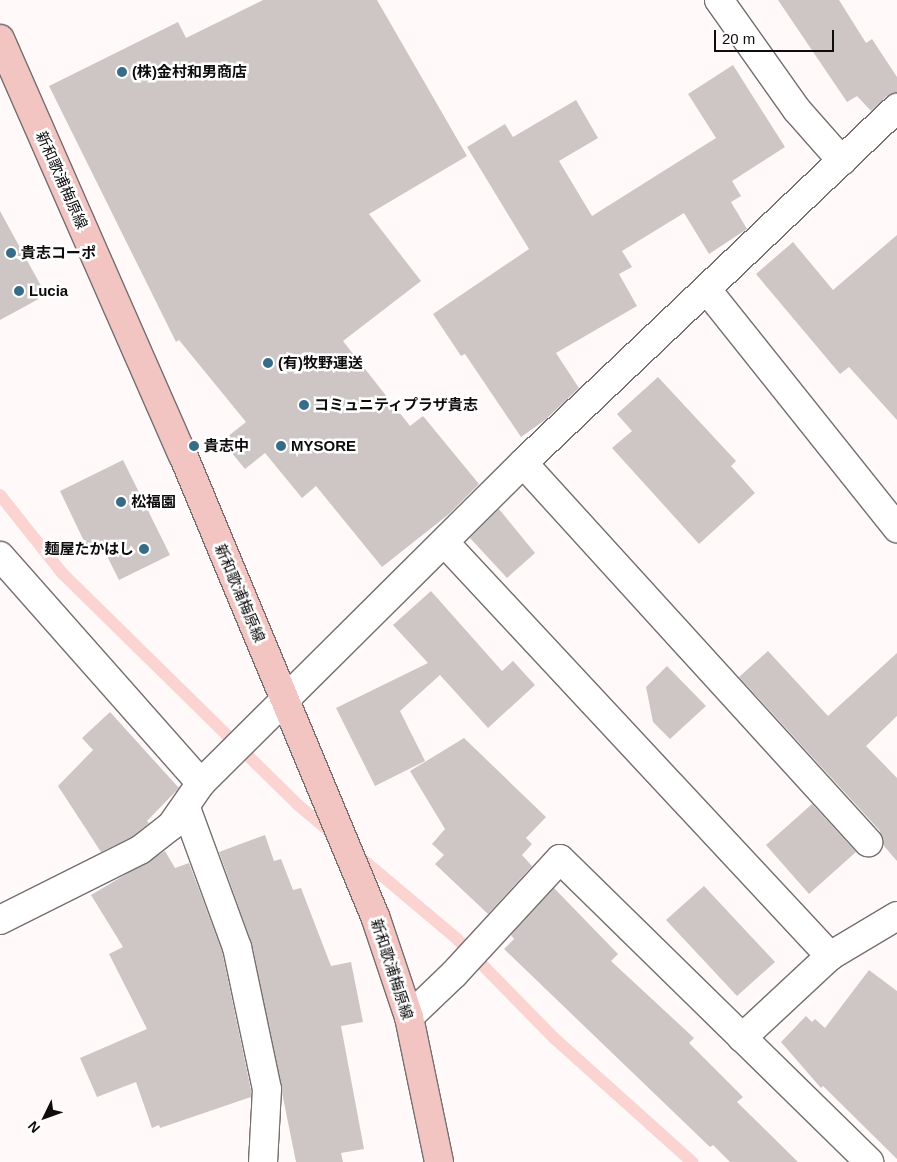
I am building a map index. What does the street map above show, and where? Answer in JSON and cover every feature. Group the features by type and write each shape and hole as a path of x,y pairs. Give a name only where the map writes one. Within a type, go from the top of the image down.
{"main road":[{"name":"新和歌浦梅原線","path":"0,39 183,455 285,702 328,796 375,916 409,1017 439,1162"}],"street":[{"path":"719,0 798,110 842,161"},
{"path":"0,920 140,850 172,826 186,808 201,783 445,544 523,463 897,108"},
{"path":"707,290 897,528"},
{"path":"523,463 868,842"},
{"path":"445,544 830,956"},
{"path":"0,556 201,783"},
{"path":"186,808 237,947 267,1089 263,1162"},
{"path":"409,1017 454,974 560,859 869,1162"},
{"path":"742,1038 830,956 897,916"}],"building":[{"path":"263,0 377,0 467,156 369,214 421,281 343,341 410,426 423,416 479,484 449,514 382,567 316,486 302,498 265,453 245,469 222,441 246,422 179,340 176,342 49,86 178,22 186,38"},
{"path":"778,0 839,0 866,43 872,39 897,77 897,93 887,96 871,111 857,96 847,102"},
{"path":"733,65 785,147 732,181 741,196 731,202 747,229 709,254 684,213 622,251 632,267 619,274 637,306 556,353 579,388 545,420 521,437 465,354 461,356 433,314 529,249 467,147 505,124 513,137 576,100 598,138 559,161 592,216 716,138 688,94"},
{"name":"貴志コーポ","path":"0,211 46,295 0,320"},
{"path":"897,235 897,420 849,367 840,374 756,274 793,242 833,290"},
{"path":"658,377 736,461 731,466 755,493 699,544 612,448 632,431 617,414"},
{"path":"123,460 170,555 119,580 105,552 92,558 60,491"},
{"path":"499,509 535,553 507,578 470,538"},
{"path":"431,591 502,671 513,661 535,685 488,728 440,675 400,711 425,761 375,786 336,708 428,663 393,625"},
{"path":"768,651 828,716 897,653 897,716 866,746 897,778 897,861 883,845 880,831 739,677"},
{"path":"667,666 706,706 670,739 653,722 646,687"},
{"path":"110,712 179,788 147,821 149,823 132,837 101,852 58,786 93,750 82,738"},
{"path":"464,738 546,817 526,838 532,844 522,855 532,866 488,914 435,864 444,855 432,844 445,829 410,771"},
{"path":"812,804 856,852 809,894 766,845"},
{"path":"265,835 274,861 281,859 293,890 301,888 331,966 351,962 363,1022 341,1026 364,1149 341,1153 343,1162 296,1162 252,944 219,852"},
{"path":"165,851 175,868 189,863 222,951 251,1097 160,1128 159,1125 152,1128 136,1082 97,1097 80,1058 147,1029 109,954 123,947 91,895"},
{"path":"704,886 775,962 737,996 666,920"},
{"path":"554,888 618,954 611,961 694,1038 689,1043 743,1097 737,1102 798,1162 730,1162 713,1145 710,1147 504,949 514,939 511,935"},
{"path":"869,970 897,991 897,1159 823,1086 821,1088 781,1042 806,1016 812,1022 815,1019 825,1028"}],"waterway":[{"path":"0,495 62,573 298,805 334,835"},
{"path":"355,853 457,939 554,1038 692,1162"}],"place":[{"name":"(株)金村和男商店","path":"122,72"},
{"name":"貴志コーポ","path":"11,253"},
{"name":"Lucia","path":"19,291"},
{"name":"(有)牧野運送","path":"268,363"},
{"name":"コミュニティプラザ貴志","path":"304,405"},
{"name":"貴志中","path":"194,446"},
{"name":"MYSORE","path":"281,446"},
{"name":"松福園","path":"121,502"},
{"name":"麺屋たかはし","path":"144,549"}]}
